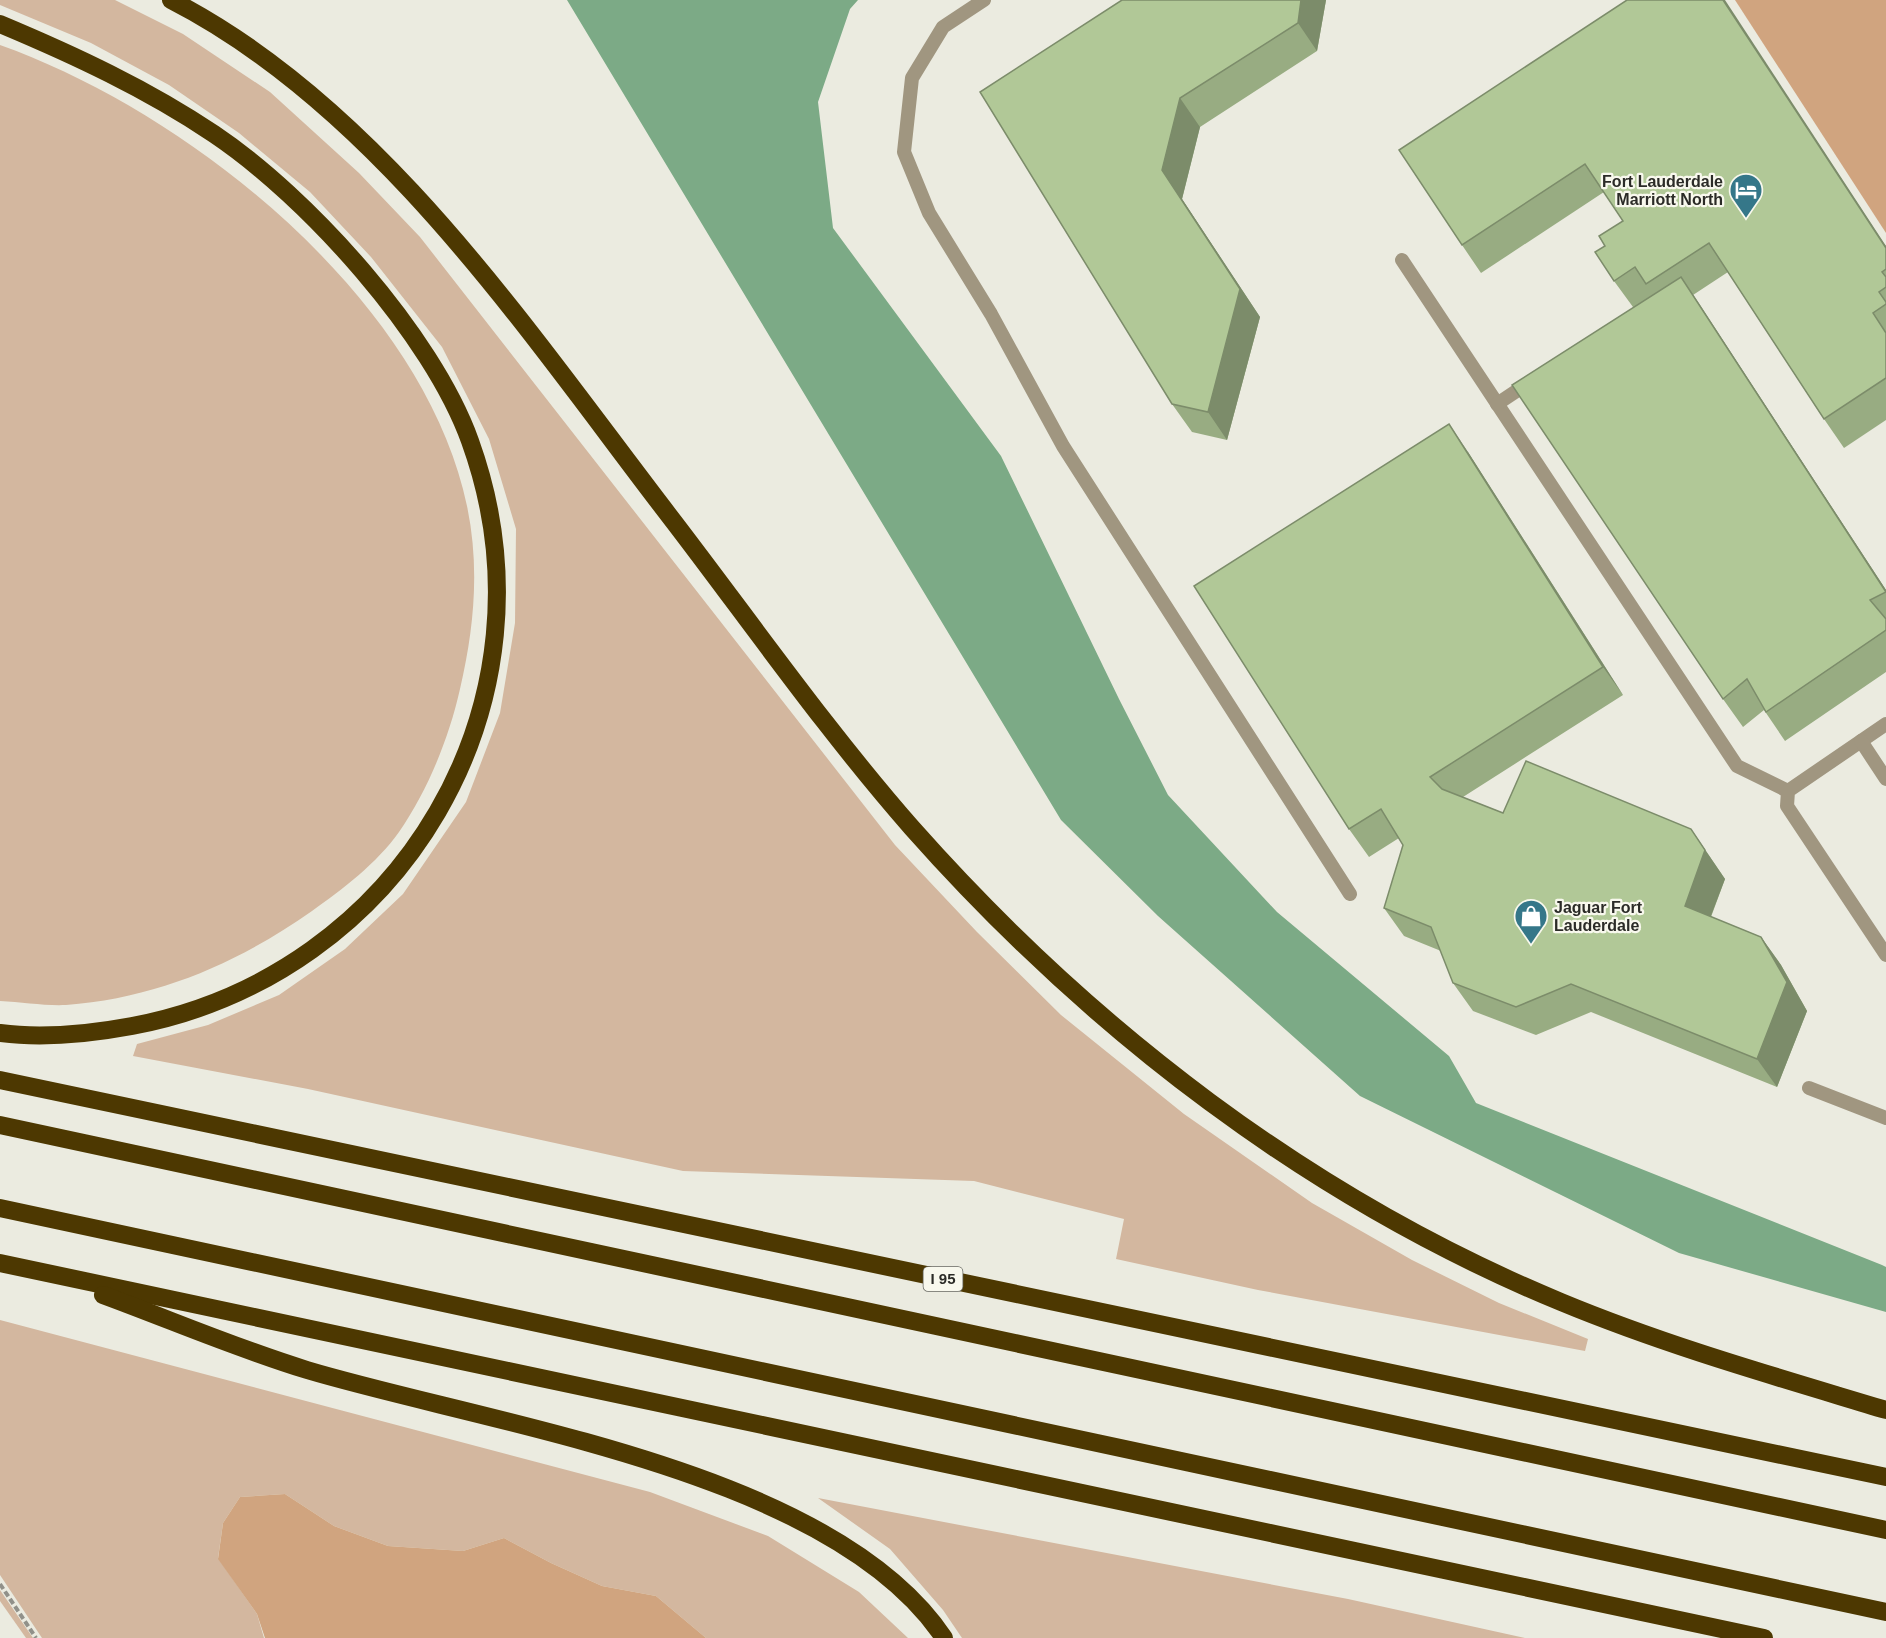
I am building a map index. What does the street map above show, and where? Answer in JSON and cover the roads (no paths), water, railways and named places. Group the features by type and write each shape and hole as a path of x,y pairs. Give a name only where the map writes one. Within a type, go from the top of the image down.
{"highway":[{"path":"171,0 242,43 339,119 389,166 442,226 511,311 909,824 1012,934 1130,1040 1294,1160 1395,1221 1452,1252 1562,1302 1677,1346 1886,1410"},
{"path":"0,24 137,87 217,136 297,204 337,244 405,324 451,400 470,440 483,485 493,529 497,572 492,670 464,760 444,800 422,836 397,872 365,904 302,958 248,987 199,1009 157,1021 108,1030 51,1035 0,1033"},
{"name":"I 95","path":"0,1080 1886,1477"},
{"path":"0,1125 1886,1530"},
{"path":"0,1208 1886,1612"},
{"path":"0,1263 1764,1638"},
{"path":"42,1272 306,1370 646,1461 768,1506 818,1528 891,1579 919,1605 944,1638"}],"lane":[{"path":"984,0 943,27 912,78 904,152 929,213 991,314 1063,446 1350,894"},
{"path":"1402,261 1737,766 1788,791"},
{"path":"1497,404 1544,373"},
{"path":"1788,791 1886,724"},
{"path":"1861,741 1886,779"},
{"path":"1788,791 1787,806 1886,955"},
{"path":"1809,1088 1886,1118"}],"place":[{"name":"Fort Lauderdale Marriott North","path":"1746,219"},
{"name":"Jaguar Fort Lauderdale","path":"1531,945"}]}
